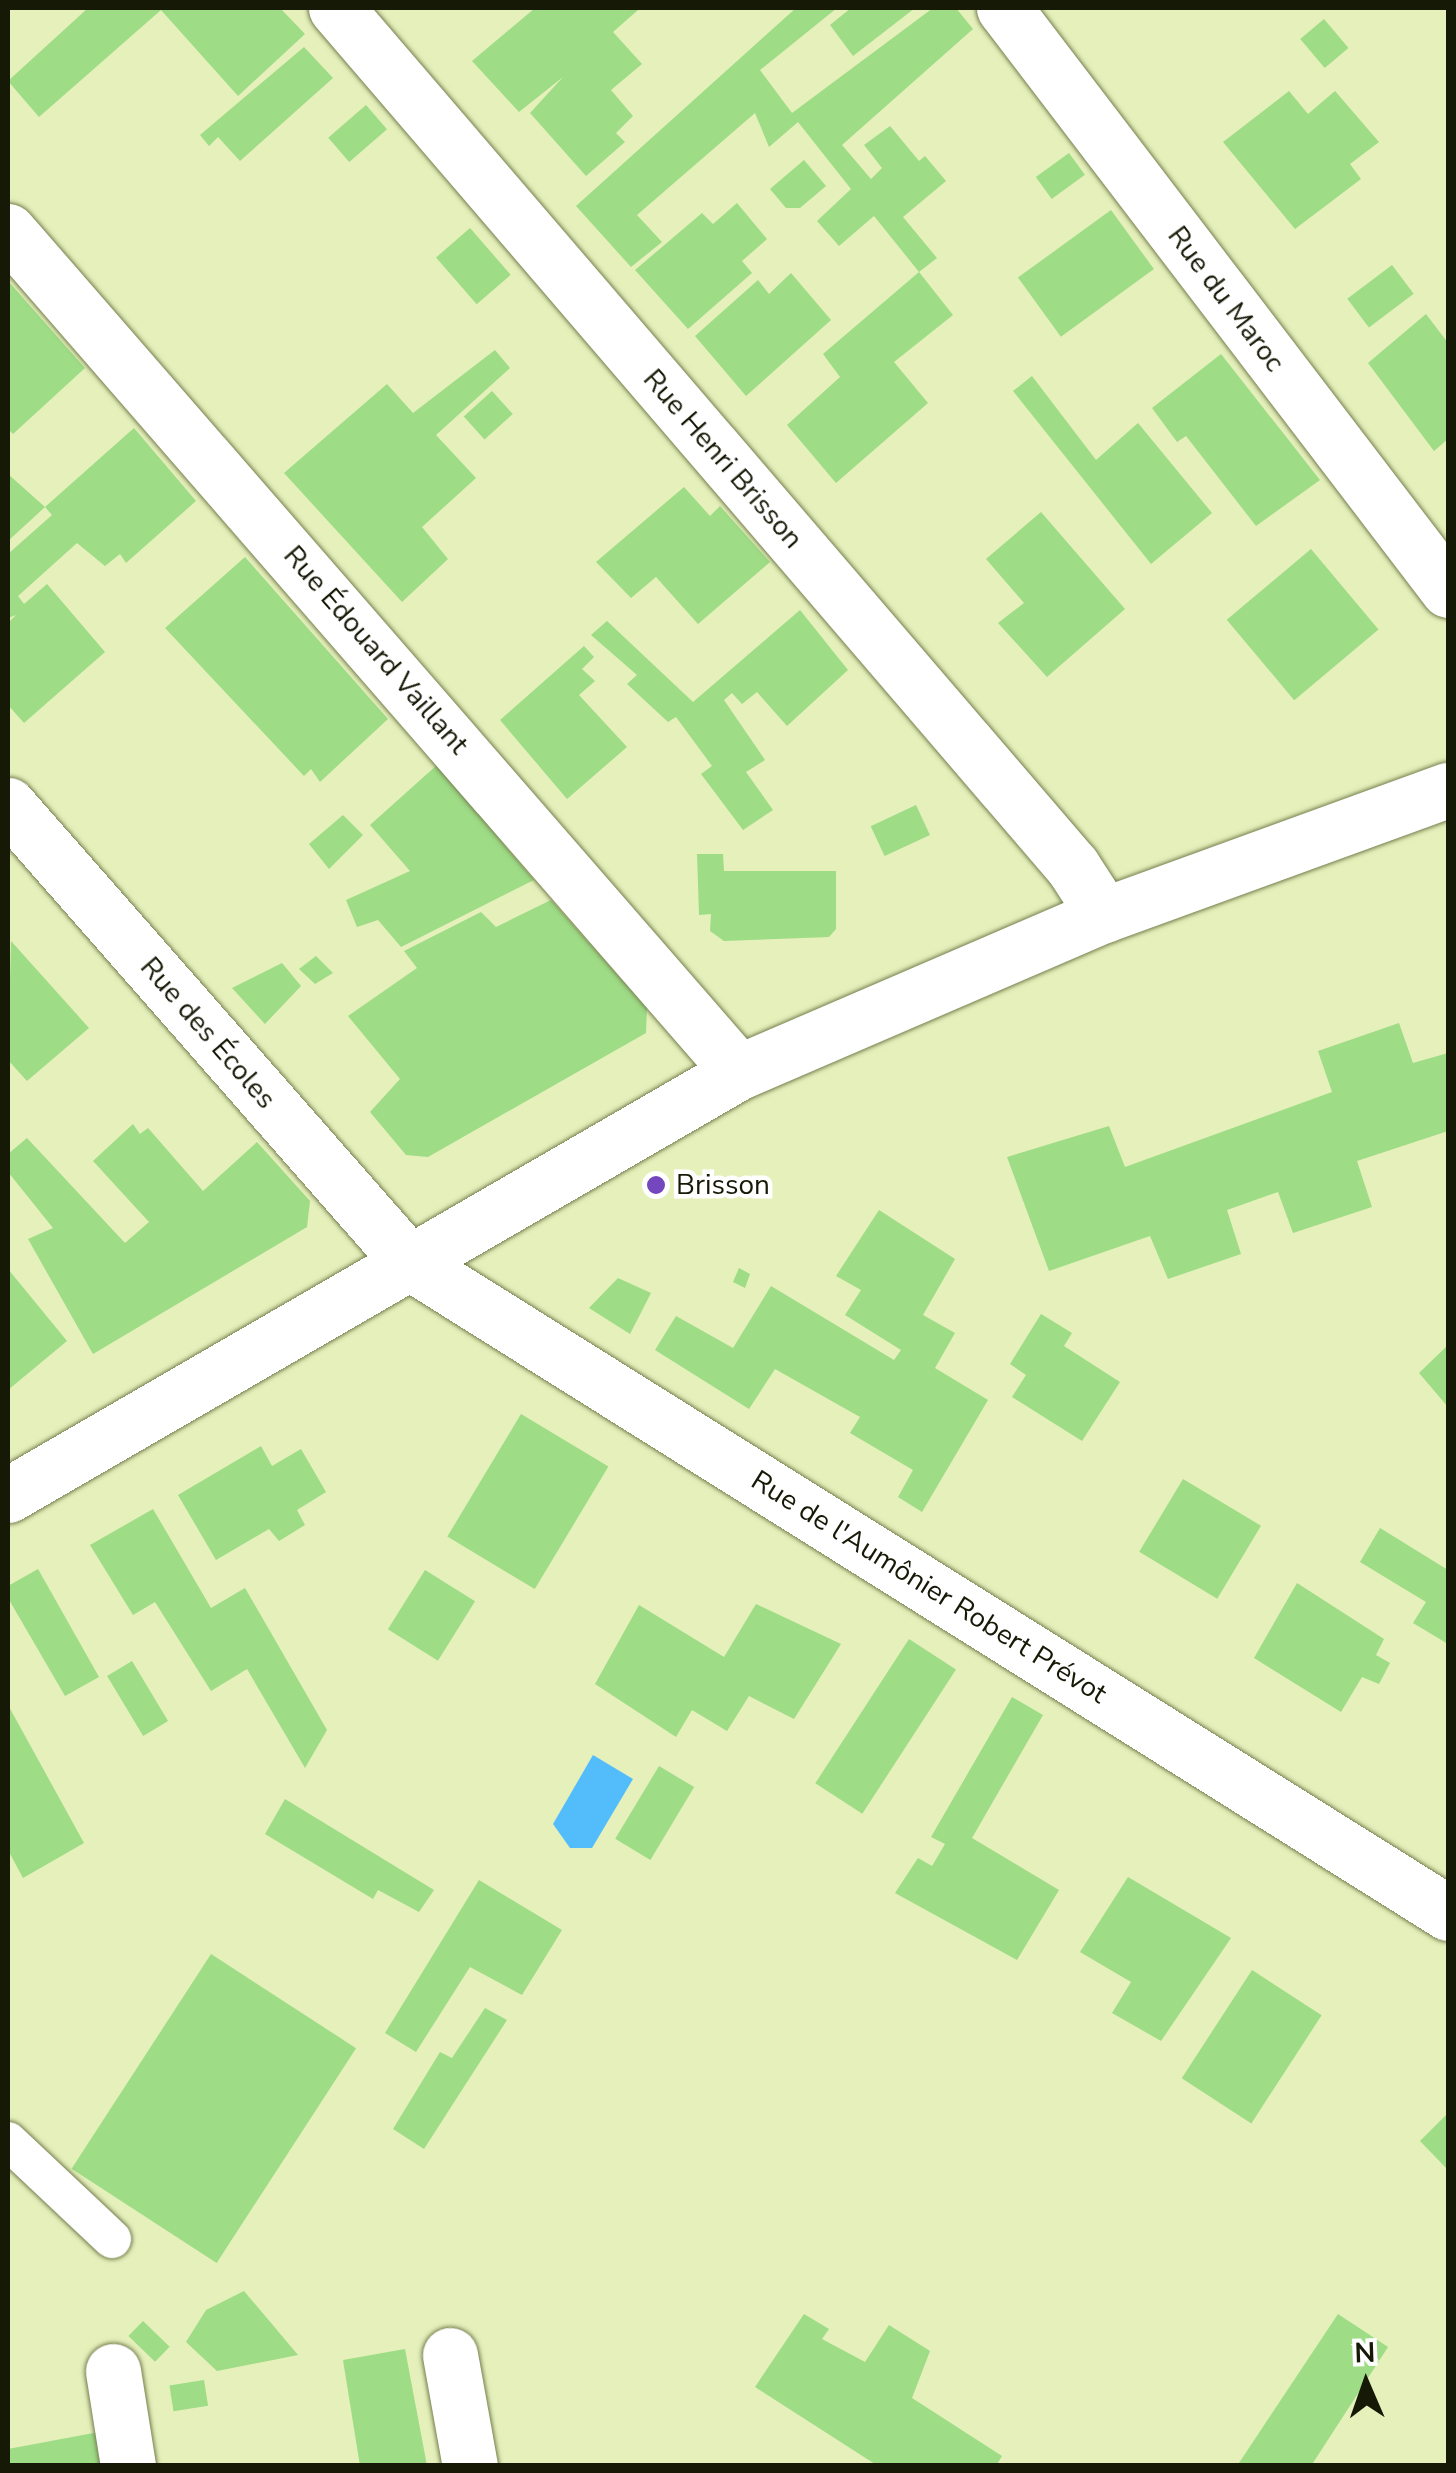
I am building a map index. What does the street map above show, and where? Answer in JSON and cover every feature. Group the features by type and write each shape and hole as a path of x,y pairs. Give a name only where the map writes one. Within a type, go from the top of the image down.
{"street":[{"name":"Rue Henri Brisson","path":"336,8 1073,867 1104,915"},
{"name":"Rue du Maroc","path":"1004,8 1448,590"},
{"name":"Rue Édouard Vaillant","path":"8,230 739,1072"},
{"path":"8,1494 739,1072 1104,915 1448,790"},
{"name":"Rue des Écoles","path":"8,805 410,1262"},
{"name":"Rue de l'Aumônier Robert Prévot","path":"410,1262 1448,1913"},
{"path":"450,2355 470,2466"},
{"path":"113,2371 128,2466"}],"lane":[{"path":"8,2141 112,2240"}],"water":[{"path":"593,1755 633,1779 592,1848 570,1848 553,1824"}],"building":[{"path":"88,8 280,8 305,34 238,96 161,10 39,117 8,81"},
{"path":"535,8 638,10 613,32 642,64 611,90 633,116 616,133 625,142 586,176 530,113 563,77 519,112 472,61"},
{"path":"796,8 837,8 760,70 792,113 933,8 956,8 973,29 842,145 871,179 882,168 864,145 890,126 919,161 925,156 946,181 903,217 937,258 919,272 874,216 839,246 817,221 851,189 798,122 769,147 755,113 637,215 662,242 631,267 576,206"},
{"path":"851,8 915,8 853,56 830,25"},
{"path":"1324,19 1348,48 1325,68 1300,39"},
{"path":"304,47 333,78 240,161 218,137 209,146 200,135"},
{"path":"1289,91 1308,114 1335,91 1379,142 1350,164 1361,179 1295,229 1223,142"},
{"path":"366,105 387,129 349,162 328,138"},
{"path":"1069,153 1085,175 1052,199 1036,177"},
{"path":"804,160 826,186 800,208 786,208 770,189"},
{"path":"737,203 767,239 742,261 752,273 688,329 635,270 702,213 713,224"},
{"path":"1111,210 1154,269 1061,337 1018,278"},
{"path":"470,228 511,275 477,304 436,258"},
{"path":"1392,265 1414,294 1369,327 1347,299"},
{"path":"919,272 953,315 894,362 928,403 836,483 787,425 840,377 823,354"},
{"path":"791,273 831,320 746,396 695,336 758,280 769,294"},
{"path":"8,281 85,368 13,434 8,429"},
{"path":"1426,314 1448,343 1448,439 1434,451 1368,363"},
{"path":"495,350 510,368 436,435 476,478 422,527 448,559 402,602 284,473 387,384 413,413"},
{"path":"1221,354 1320,480 1256,526 1186,436 1177,442 1152,408"},
{"path":"1032,376 1096,460 1138,423 1212,513 1151,564 1013,391"},
{"path":"492,391 513,414 485,439 464,416"},
{"path":"134,428 196,501 126,563 120,554 105,566 77,543 18,596 24,604 47,584 105,652 24,723 8,705 8,623 16,615 8,618 8,554 52,515 45,507"},
{"path":"8,474 45,507 8,541"},
{"path":"684,487 710,516 720,506 770,562 698,624 656,577 631,598 596,562"},
{"path":"1041,512 1125,609 1047,677 998,623 1024,603 986,559"},
{"path":"1311,549 1378,629 1294,700 1227,620"},
{"path":"245,557 388,719 320,782 311,769 304,776 165,628"},
{"path":"800,610 848,670 787,726 757,692 742,704 732,693 724,700 765,760 746,772 773,810 743,830 701,774 712,766 676,717 668,722 627,684 637,675 591,635 607,621 693,702"},
{"path":"584,646 594,657 582,669 595,681 579,695 627,747 567,799 500,720"},
{"path":"437,765 534,880 401,947 378,920 357,927 346,900 410,871 370,825"},
{"path":"916,805 930,835 885,856 871,826"},
{"path":"343,815 363,835 329,869 309,844"},
{"path":"697,854 723,854 724,871 836,871 836,929 829,937 724,941 710,931 711,914 699,915"},
{"path":"551,900 647,1008 646,1033 428,1157 406,1155 370,1112 400,1079 348,1016 417,968 404,951 481,912 496,927"},
{"path":"11,941 89,1028 27,1081 8,1060"},
{"path":"316,956 333,973 315,984 299,969"},
{"path":"282,963 301,986 265,1024 232,988"},
{"path":"1399,1023 1413,1063 1448,1053 1448,1131 1357,1161 1372,1207 1293,1233 1278,1192 1227,1210 1241,1254 1168,1279 1150,1236 1049,1271 1007,1157 1109,1126 1125,1167 1332,1092 1318,1051"},
{"path":"133,1124 140,1134 148,1128 203,1191 257,1142 310,1201 307,1227 93,1354 28,1239 53,1228 8,1172 8,1154 27,1138 125,1243 149,1222 93,1161"},
{"path":"879,1210 955,1259 923,1315 955,1333 935,1368 988,1400 922,1512 898,1497 913,1470 850,1433 860,1417 775,1369 749,1409 655,1350 676,1316 733,1348 771,1286 894,1360 901,1350 845,1315 861,1290 836,1276"},
{"path":"739,1268 750,1274 745,1288 733,1282"},
{"path":"8,1269 67,1341 8,1390"},
{"path":"618,1278 651,1293 630,1334 589,1308"},
{"path":"1041,1314 1072,1333 1064,1346 1120,1382 1082,1441 1012,1397 1026,1375 1010,1364"},
{"path":"1448,1345 1448,1407 1419,1373"},
{"path":"521,1414 608,1467 535,1589 447,1537"},
{"path":"261,1446 272,1466 301,1449 326,1492 297,1510 305,1525 279,1541 269,1529 216,1560 178,1495"},
{"path":"1183,1479 1261,1526 1217,1599 1139,1552"},
{"path":"153,1509 211,1608 245,1588 327,1730 305,1768 247,1669 211,1691 155,1602 133,1615 90,1545"},
{"path":"1380,1528 1448,1570 1448,1644 1413,1623 1426,1602 1360,1562"},
{"path":"38,1569 99,1677 65,1696 8,1598 8,1586"},
{"path":"425,1570 475,1601 438,1661 388,1629"},
{"path":"1297,1583 1384,1639 1376,1655 1390,1663 1379,1684 1362,1677 1341,1712 1254,1658"},
{"path":"756,1604 841,1644 794,1719 749,1696 727,1731 692,1710 676,1737 595,1684 639,1605 724,1657"},
{"path":"909,1639 956,1669 862,1814 815,1783"},
{"path":"132,1661 168,1721 143,1736 107,1676"},
{"path":"1012,1697 1043,1715 972,1838 1059,1890 1017,1960 895,1893 918,1858 932,1866 945,1844 931,1837"},
{"path":"8,1705 84,1843 23,1878 8,1850"},
{"path":"659,1766 694,1787 650,1860 615,1839"},
{"path":"285,1799 434,1890 419,1912 378,1890 373,1899 265,1834"},
{"path":"1128,1877 1231,1938 1161,2041 1112,2013 1131,1982 1080,1952"},
{"path":"479,1880 562,1930 522,1995 470,1967 416,2052 385,2033"},
{"path":"211,1954 356,2048 217,2263 72,2169"},
{"path":"1252,1970 1322,2015 1251,2123 1182,2078"},
{"path":"485,2008 507,2020 424,2149 393,2129 440,2052 452,2058"},
{"path":"1448,2113 1448,2170 1420,2141"},
{"path":"244,2291 298,2355 217,2371 186,2342 206,2310"},
{"path":"804,2314 829,2329 822,2339 865,2362 889,2325 930,2351 912,2398 1002,2456 996,2466 878,2466 755,2387"},
{"path":"1338,2314 1388,2347 1311,2466 1237,2466"},
{"path":"143,2321 170,2347 155,2362 128,2336"},
{"path":"405,2349 427,2466 360,2466 343,2360"},
{"path":"204,2380 208,2406 173,2411 169,2385"},
{"path":"99,2432 105,2466 8,2466 8,2449"}],"place":[{"name":"Brisson","path":"656,1185"}]}
